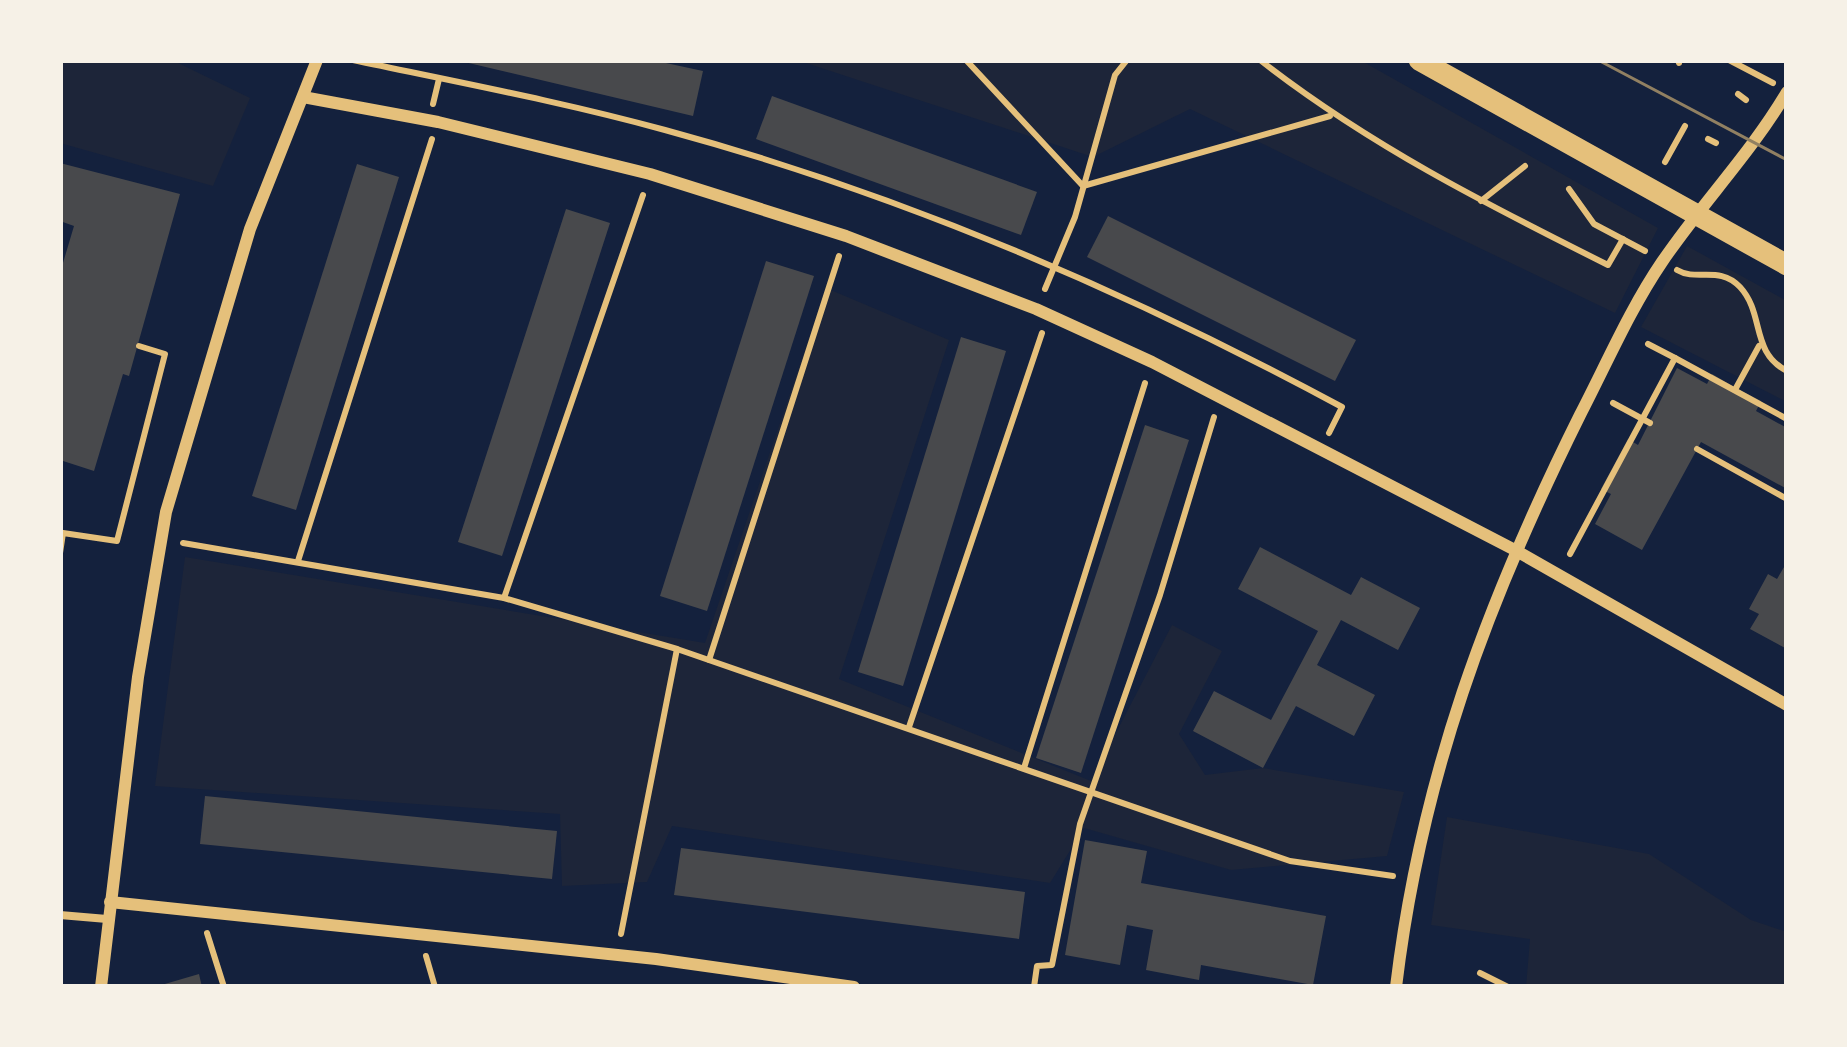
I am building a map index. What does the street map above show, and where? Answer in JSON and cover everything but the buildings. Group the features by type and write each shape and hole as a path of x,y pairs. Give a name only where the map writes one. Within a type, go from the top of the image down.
{"main road":[{"path":"1419,60 1787,265"}],"street":[{"path":"100,987 161,540 250,229 317,60"},
{"path":"1396,987 1413,879 1460,688 1513,549 1655,273 1787,92"},
{"path":"303,97 438,122 650,174 846,236 1042,312 1152,362 1513,549 1787,705"},
{"path":"110,902 616,955 854,987"}],"lane":[{"path":"60,914 107,919"}],"path":[{"path":"352,60 663,129 762,159 1054,265 1242,353 1342,407 1320,452"},
{"path":"967,60 1083,186"},
{"path":"909,728 1115,75 1126,60"},
{"path":"1260,60 1331,116 1480,201 1608,265 1624,239 1594,224 1569,189"},
{"path":"1729,60 1787,92"},
{"path":"298,561 438,122 432,111 439,79"},
{"path":"1738,94 1746,100"},
{"path":"1083,186 1331,116"},
{"path":"1665,162 1685,126"},
{"path":"1480,201 1526,166"},
{"path":"504,598 650,174"},
{"path":"709,660 846,236"},
{"path":"1685,275 1721,274 1738,285 1771,362 1787,371"},
{"path":"1736,388 1761,343"},
{"path":"1648,344 1787,419"},
{"path":"60,553 63,532 117,541 165,354 139,346"},
{"path":"1570,554 1646,421 1675,358"},
{"path":"1024,768 1152,362"},
{"path":"1034,987 1037,966 1052,965 1079,824 1220,397"},
{"path":"1613,403 1646,421"},
{"path":"1697,449 1787,499"},
{"path":"161,540 504,598 709,660 1290,861 1413,879"},
{"path":"616,955 677,650"},
{"path":"200,912 224,987"},
{"path":"420,934 435,987"},
{"path":"1480,973 1508,987"}],"shaded area":[{"path":"60,60 172,60 250,98 213,186 60,143"},
{"path":"797,60 1360,60 1658,228 1615,313 1190,109 1093,157"},
{"path":"1687,246 1787,301 1787,402 1641,327"},
{"path":"826,288 949,340 839,679 1091,781 1172,625 1222,651 1179,734 1205,775 1263,768 1404,792 1387,856 1231,870 1084,828 1050,883 672,826 647,882 562,886 560,814 155,786 185,557 705,643"},
{"path":"1447,817 1649,854 1751,920 1787,932 1787,987 1526,987 1530,939 1431,925"}],"tram line":[{"path":"1598,60 1787,160"}]}
